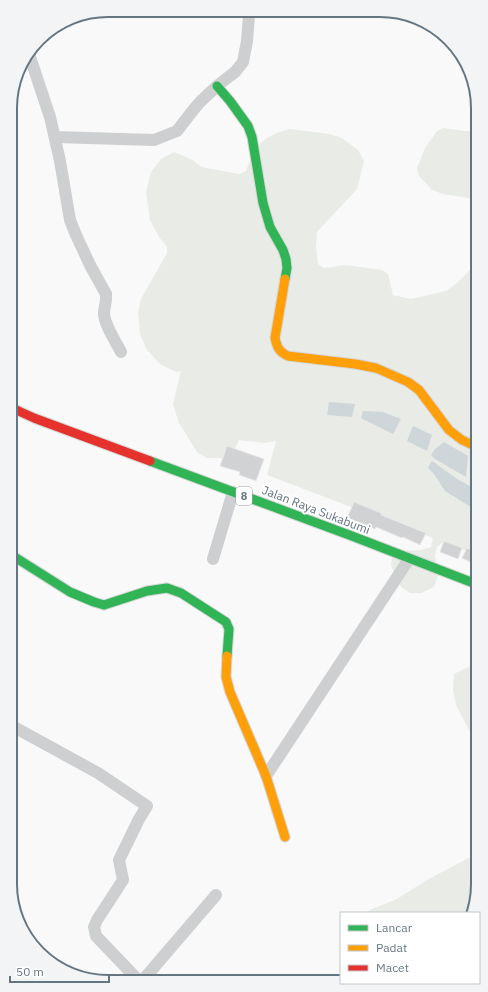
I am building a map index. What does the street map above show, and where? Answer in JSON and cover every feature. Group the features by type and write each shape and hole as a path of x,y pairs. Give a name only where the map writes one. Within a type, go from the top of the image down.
{"main road":[{"path":"217,86 248,126 252,136 262,203 270,227 283,250 286,259 287,268 275,338 277,347 282,353 288,356 376,368 408,382 419,390 449,430 462,440 471,444"},
{"name":"Jalan Raya Sukabumi","path":"17,410 34,418 471,582"},
{"path":"17,559 70,592 94,602 104,605 147,591 167,588 181,593 226,622 228,629 226,677 230,692 266,776 285,837"}],"street":[{"path":"55,137 154,140 177,131 194,109 217,86 235,72 243,62 247,41 249,17"},
{"path":"31,60 50,117 55,137 70,220 90,265 106,294 107,299 104,315 105,322 121,352"},
{"path":"212,559 233,492"},
{"path":"266,776 410,559"},
{"path":"17,729 98,773 147,806 119,860 123,880 94,927 96,936 134,975"},
{"path":"147,975 216,895"}],"shaded area":[{"path":"443,128 471,131 471,200 469,198 443,194 432,190 419,176 417,168 425,148 437,131"},
{"path":"290,129 330,134 342,138 358,150 364,161 357,189 317,232 316,248 318,264 324,268 345,265 382,270 388,274 393,295 411,299 446,291 457,283 471,269 471,552 443,542 437,547 435,557 439,573 434,587 421,593 410,593 402,588 397,581 391,565 392,556 402,551 421,550 431,547 433,538 267,475 276,441 264,443 239,440 231,458 207,458 197,452 179,423 173,404 181,371 176,372 160,364 147,350 140,334 138,312 141,299 167,253 167,247 159,237 150,220 146,192 151,172 161,159 174,152 193,160 201,167 239,174 246,171 251,157 258,146 275,134"},
{"path":"329,402 355,404 352,417 327,415"},
{"path":"363,411 383,412 401,419 393,434 361,418"},
{"path":"413,426 432,435 427,451 407,441"},
{"path":"444,442 468,456 466,477 435,459 431,455 435,449"},
{"path":"432,461 457,479 471,487 471,507 445,491 434,474 428,468"},
{"path":"471,666 471,733 456,705 453,690 454,674"},
{"path":"471,857 471,890 466,912 367,912 397,899 427,880"}],"building":[{"path":"227,446 264,459 256,481 239,475 240,472 220,466"},
{"path":"354,502 381,513 381,515 426,533 420,545 376,527 375,529 347,518"},
{"path":"444,541 462,548 458,559 440,552"},
{"path":"467,548 471,550 471,562 462,558"}],"traffic: fast":[{"path":"217,86 248,126 252,137 263,203 270,227 283,250 286,259 287,268 285,279"},
{"path":"150,461 471,582"},
{"path":"17,559 70,592 104,605 147,591 167,588 181,593 226,622 229,629 227,656"}],"traffic: slow":[{"path":"285,279 275,338 282,353 288,356 376,368 408,382 419,390 449,430 462,440 471,444"},
{"path":"227,656 226,677 230,692 266,776 285,837"}],"traffic: jam":[{"path":"17,410 150,461"}]}
